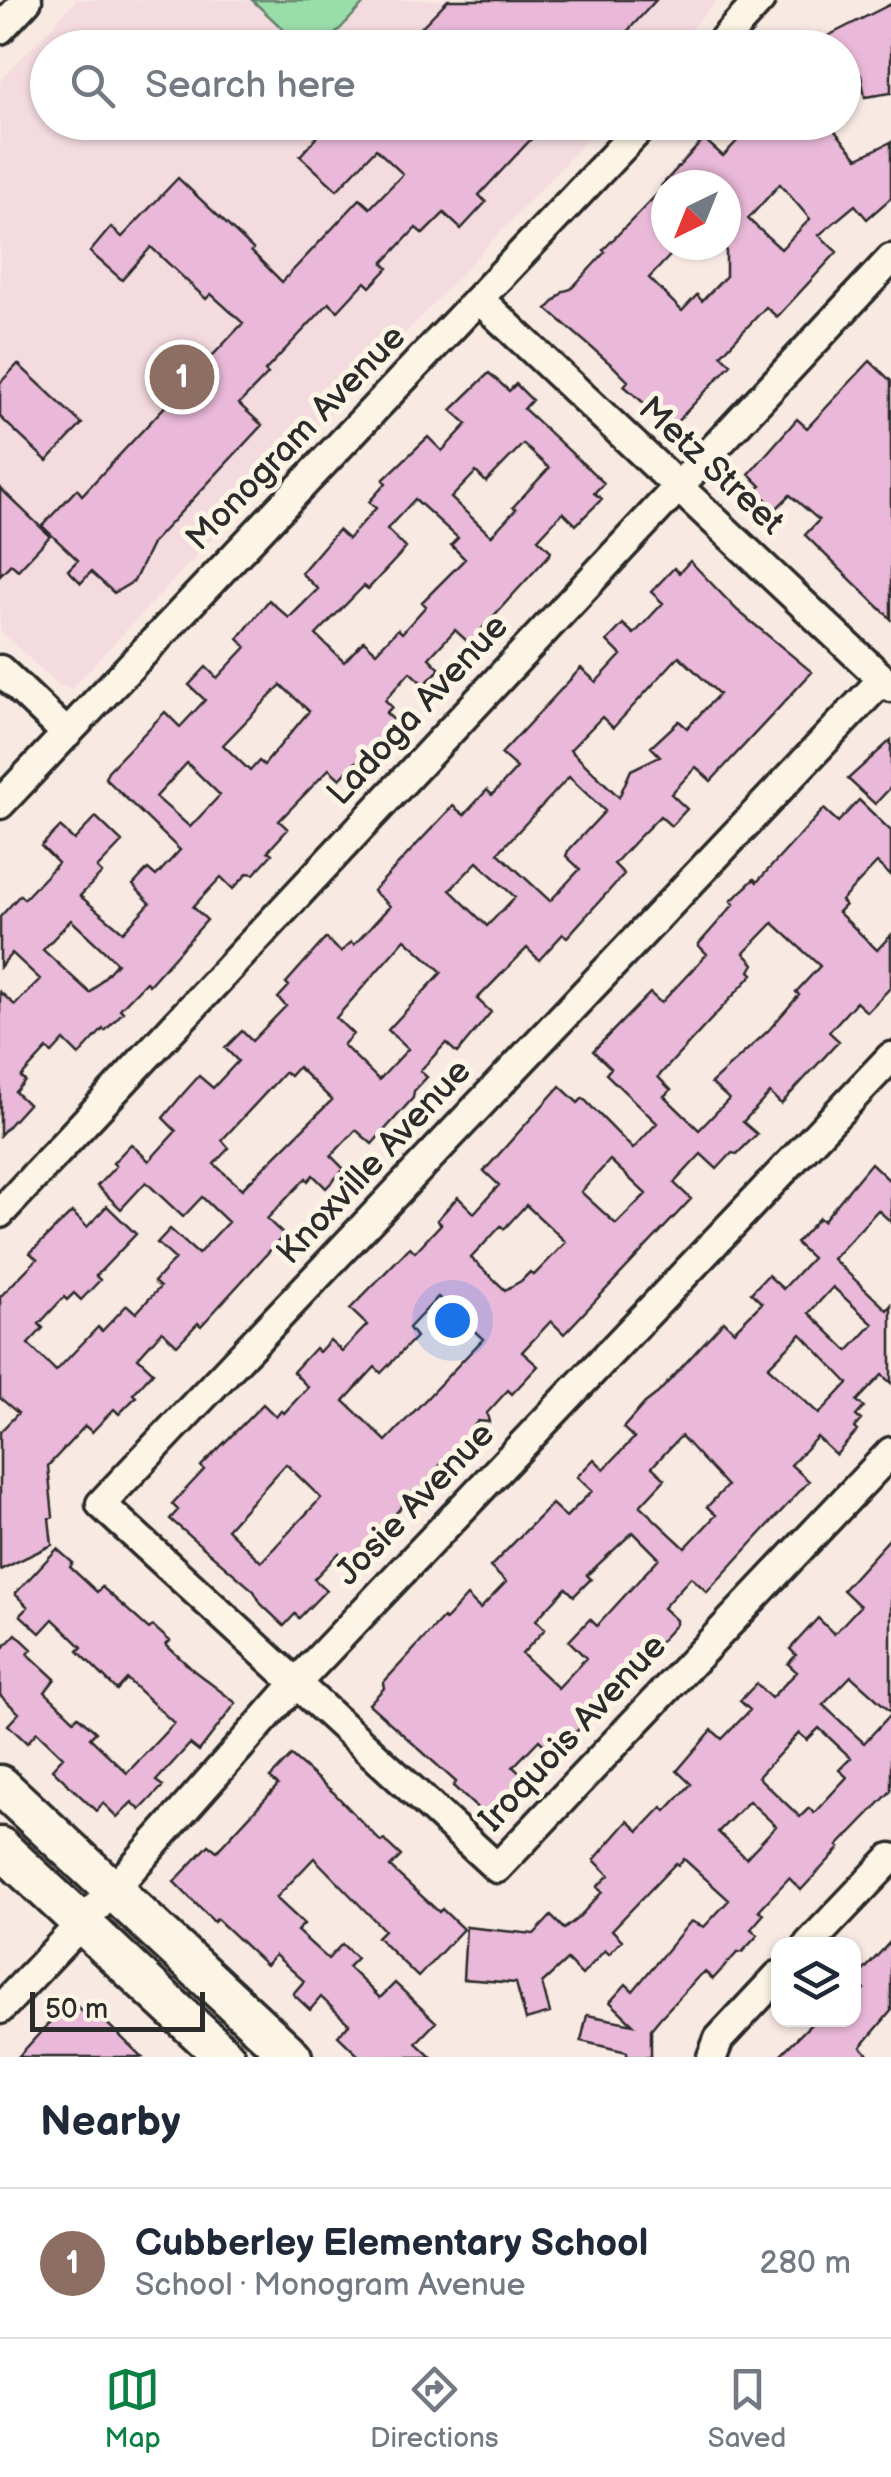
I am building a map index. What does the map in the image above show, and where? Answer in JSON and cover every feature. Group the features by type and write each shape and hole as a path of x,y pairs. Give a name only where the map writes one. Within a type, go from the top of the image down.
{"main road":[{"path":"0,1785 292,2057"},
{"path":"0,1847 225,2057"}],"street":[{"path":"0,29 28,0"},
{"path":"732,30 760,0"},
{"name":"Monogram Avenue","path":"0,804 629,140"},
{"name":"Ladoga Avenue","path":"0,1213 891,260"},
{"name":"Metz Street","path":"480,300 887,683"},
{"path":"0,670 67,734"},
{"name":"Knoxville Avenue","path":"296,1682 101,1504 887,683"},
{"name":"Josie Avenue","path":"0,2009 113,1890 296,1682 891,1057"},
{"name":"Iroquois Avenue","path":"296,1682 497,1868 891,1452"},
{"path":"816,1937 891,1858"},
{"path":"712,2057 719,2039 771,1983"}],"shaded area":[{"path":"76,0 718,0 689,30 48,30"},
{"path":"30,49 30,140 587,140 71,689 58,685 0,631 0,81"}],"green space":[{"path":"252,0 367,0 339,30 284,30"}],"building":[{"path":"448,0 656,0 628,30 419,30"},
{"path":"891,4 891,93 865,97 861,30 840,30"},
{"path":"314,140 530,140 479,195 486,202 461,229 444,213 423,234 416,228 383,263 388,268 370,287 365,282 338,311 329,303 265,371 268,374 239,404 262,425 153,542 134,581 114,593 91,572 81,583 68,570 78,560 42,526 77,489 82,495 243,323 211,294 206,299 151,247 122,280 90,252 111,227 122,237 178,178 282,282 360,199 370,208 403,174 376,149 337,190 300,156"},
{"path":"703,140 723,156 738,140 842,140 858,158 891,142 891,198 867,219 855,205 819,235 837,252 777,317 766,307 721,355 731,364 672,427 624,386 628,381 614,367 547,309 571,289 651,200 651,260 666,260 649,278 682,311 697,295 702,301 726,276 726,260 741,260 741,170 676,170","holes":["780,184 810,219 781,249 748,219"]},
{"path":"870,361 891,381 891,619 805,535 819,520 790,495 776,509 756,490 761,486 749,474 797,419 807,428"},
{"path":"18,364 82,424 47,461 0,417 0,383"},
{"path":"489,373 509,391 516,384 532,400 524,409 604,483 594,493 602,499 576,525 563,512 538,539 550,554 469,643 455,630 429,658 440,669 424,685 410,672 385,700 392,707 386,713 395,721 340,779 329,769 279,821 288,829 254,874 248,873 233,889 221,877 193,907 207,920 149,985 146,982 120,1009 123,1012 105,1031 79,1055 64,1040 52,1053 47,1049 21,1077 25,1081 15,1092 28,1104 0,1135 0,992 15,1005 40,979 12,953 0,967 0,917 20,895 24,899 58,863 41,846 60,827 74,840 96,817 122,842 97,868 102,873 80,896 123,932 150,903 133,885 148,869 156,876 180,850 105,778 108,771 165,712 180,727 205,700 189,685 206,667 217,678 246,647 238,639 269,600 289,618 318,589 301,573 338,530 348,539 376,508 369,502 386,483 383,480 428,437 442,451 467,424 451,410","holes":["523,444 549,468 491,536 451,498 476,472 486,482","415,499 458,538 451,545 465,559 422,602 426,606 402,633 398,629 376,652 364,641 344,662 316,635 364,586 368,589 406,548 387,529","281,685 309,711 264,765 259,761 250,771 223,745","187,763 220,795 190,827 156,797","71,920 117,963 90,993 43,950"]},
{"path":"0,488 50,536 18,570 11,564 0,575"},
{"path":"690,561 737,610 812,672 711,781 696,767 671,794 687,809 671,826 660,816 640,836 614,864 624,874 567,937 563,934 539,960 527,948 477,999 491,1012 457,1053 446,1043 420,1071 427,1077 372,1144 356,1130 331,1156 344,1169 326,1188 313,1175 308,1181 306,1178 267,1219 284,1235 201,1326 198,1323 177,1345 162,1331 138,1358 153,1372 133,1394 136,1397 119,1414 114,1409 92,1432 85,1426 48,1466 52,1545 0,1570 0,1432 18,1413 0,1398 0,1297 37,1259 30,1253 72,1212 87,1227 107,1206 136,1234 96,1276 100,1280 81,1300 74,1293 67,1300 64,1297 39,1324 43,1328 28,1344 56,1371 98,1327 102,1331 127,1305 136,1313 160,1287 154,1282 175,1259 157,1243 170,1229 198,1254 228,1222 202,1197 183,1217 146,1182 121,1209 97,1186 116,1166 113,1163 131,1144 149,1161 176,1131 163,1118 199,1076 213,1088 238,1061 225,1048 242,1031 252,1041 286,1006 278,998 289,986 286,983 326,938 341,952 351,942 354,945 390,906 373,891 453,806 464,815 487,790 492,795 517,768 501,754 581,668 596,682 621,655 607,641 623,624 634,634 663,603 651,592 674,568 679,573","holes":["679,656 719,694 687,728 679,721 651,747 660,756 631,770 619,797 570,750 602,717 613,728","569,777 605,811 568,851 566,856 580,869 550,901 498,853","477,862 515,897 487,926 450,890","405,939 442,972 388,1030 408,1049 379,1080 343,1045 353,1034 336,1018","298,1067 332,1100 242,1189 214,1164 229,1148 222,1140 285,1072 290,1076"]},
{"path":"891,740 891,787 875,804 848,779"},
{"path":"859,800 891,831 891,876 877,863 841,901 845,905 838,912 877,950 891,935 891,987 867,1012 856,1002 829,1032 839,1041 781,1104 770,1093 743,1122 757,1134 737,1154 732,1153 717,1169 701,1154 674,1183 691,1199 564,1334 551,1321 522,1352 538,1366 487,1413 489,1422 478,1421 439,1471 420,1492 416,1489 350,1563 339,1553 314,1579 326,1590 299,1618 295,1614 284,1626 261,1604 254,1591 170,1519 178,1510 172,1504 204,1470 201,1466 263,1404 276,1417 308,1387 293,1372 315,1348 319,1352 330,1340 342,1351 367,1325 350,1309 410,1247 415,1252 441,1224 437,1220 458,1197 474,1213 499,1185 484,1171 560,1086 578,1103 583,1098 633,1149 657,1123 606,1074 611,1068 593,1051 650,993 661,1003 707,954 698,945 734,904 731,901 754,879 757,882 824,809 838,822","holes":["773,923 820,966 768,1031 711,1083 729,1099 699,1130 664,1096 671,1090 658,1077 753,974 750,971 754,964 744,953","610,1160 646,1194 616,1224 581,1192","526,1205 566,1242 534,1275 530,1272 505,1290 471,1258 501,1226 504,1229","438,1297 483,1339 386,1441 344,1401 375,1367 381,1373 416,1337 409,1328","286,1464 321,1498 261,1562 227,1529"]},
{"path":"871,1163 891,1182 891,1222 878,1210 833,1259 887,1310 891,1305 891,1383 882,1375 857,1401 864,1407 856,1416 861,1420 854,1428 857,1431 836,1455 817,1437 791,1465 809,1481 707,1592 691,1577 663,1608 676,1624 596,1712 554,1754 539,1740 513,1767 526,1779 492,1822 453,1786 456,1782 369,1704 384,1688 383,1683 467,1596 480,1609 506,1582 490,1567 552,1504 566,1517 592,1491 577,1477 594,1459 604,1469 634,1438 623,1428 724,1321 734,1331 762,1303 751,1293 768,1275 783,1289 812,1258 796,1243 819,1218 823,1221","holes":["833,1287 873,1324 848,1351 809,1313","801,1334 848,1383 819,1414 768,1367","681,1436 727,1486 707,1507 716,1515 685,1548 640,1506 665,1479 652,1467","633,1532 659,1558 597,1626 590,1619 569,1641 586,1658 558,1688 522,1654 545,1629 536,1620 566,1588 574,1596 591,1579 587,1575"]},
{"path":"891,1537 891,1712 851,1676 823,1705 864,1743 891,1714 891,1791 801,1890 789,1878 759,1910 764,1914 751,1929 758,1935 742,1952 713,1979 705,1972 699,1976 661,2017 651,2029 651,2057 627,2057 627,2052 581,2041 587,2015 633,2024 610,2002 626,1984 633,1991 691,1921 704,1927 729,1900 684,1859 612,1930 622,1940 609,1954 605,1950 582,1975 567,1960 542,1983 550,2013 526,2020 516,1983 463,1979 466,1927 534,1934 551,1916 564,1929 578,1918 602,1892 597,1887 609,1875 594,1860 628,1821 639,1831 662,1807 666,1811 691,1784 677,1771 712,1730 722,1739 750,1710 740,1701 756,1684 771,1698 797,1672 788,1664 796,1655 790,1649 818,1618 834,1634 860,1606 843,1590","holes":["819,1728 851,1758 839,1770 847,1777 814,1813 809,1808 800,1817 758,1777 799,1733 807,1740","749,1801 776,1826 746,1858 718,1832"]},
{"path":"57,1549 97,1592 102,1587 149,1629 153,1626 170,1641 166,1645 236,1703 199,1751 190,1744 156,1781 163,1786 140,1810 132,1802 117,1817 103,1803 96,1811 52,1769 63,1757 37,1732 27,1743 8,1725 19,1713 0,1695 0,1651 16,1634 32,1649 28,1654 55,1679 45,1692 74,1720 78,1716 96,1732 90,1738 127,1773 174,1723 127,1679 117,1690 53,1619 40,1633 20,1615 28,1607 15,1594"},
{"path":"291,1756 381,1842 384,1840 401,1856 390,1867 463,1929 418,1977 377,1937 384,1930 314,1858 276,1898 304,1924 297,1931 328,1959 342,1944 357,1958 348,1967 380,1998 395,1983 436,2022 416,2043 431,2057 360,2057 338,2036 349,2024 321,1997 310,2010 293,1994 304,1981 275,1955 266,1965 174,1882 209,1845 217,1851 278,1785 270,1778"},
{"path":"891,1941 891,2011 861,2047 871,2057 778,2057 808,2027 861,2027 861,1974"},
{"path":"70,2000 84,2013 90,2007 142,2057 18,2057"}],"place":[{"name":"Cubberley Elementary School","path":"182,377"}]}
